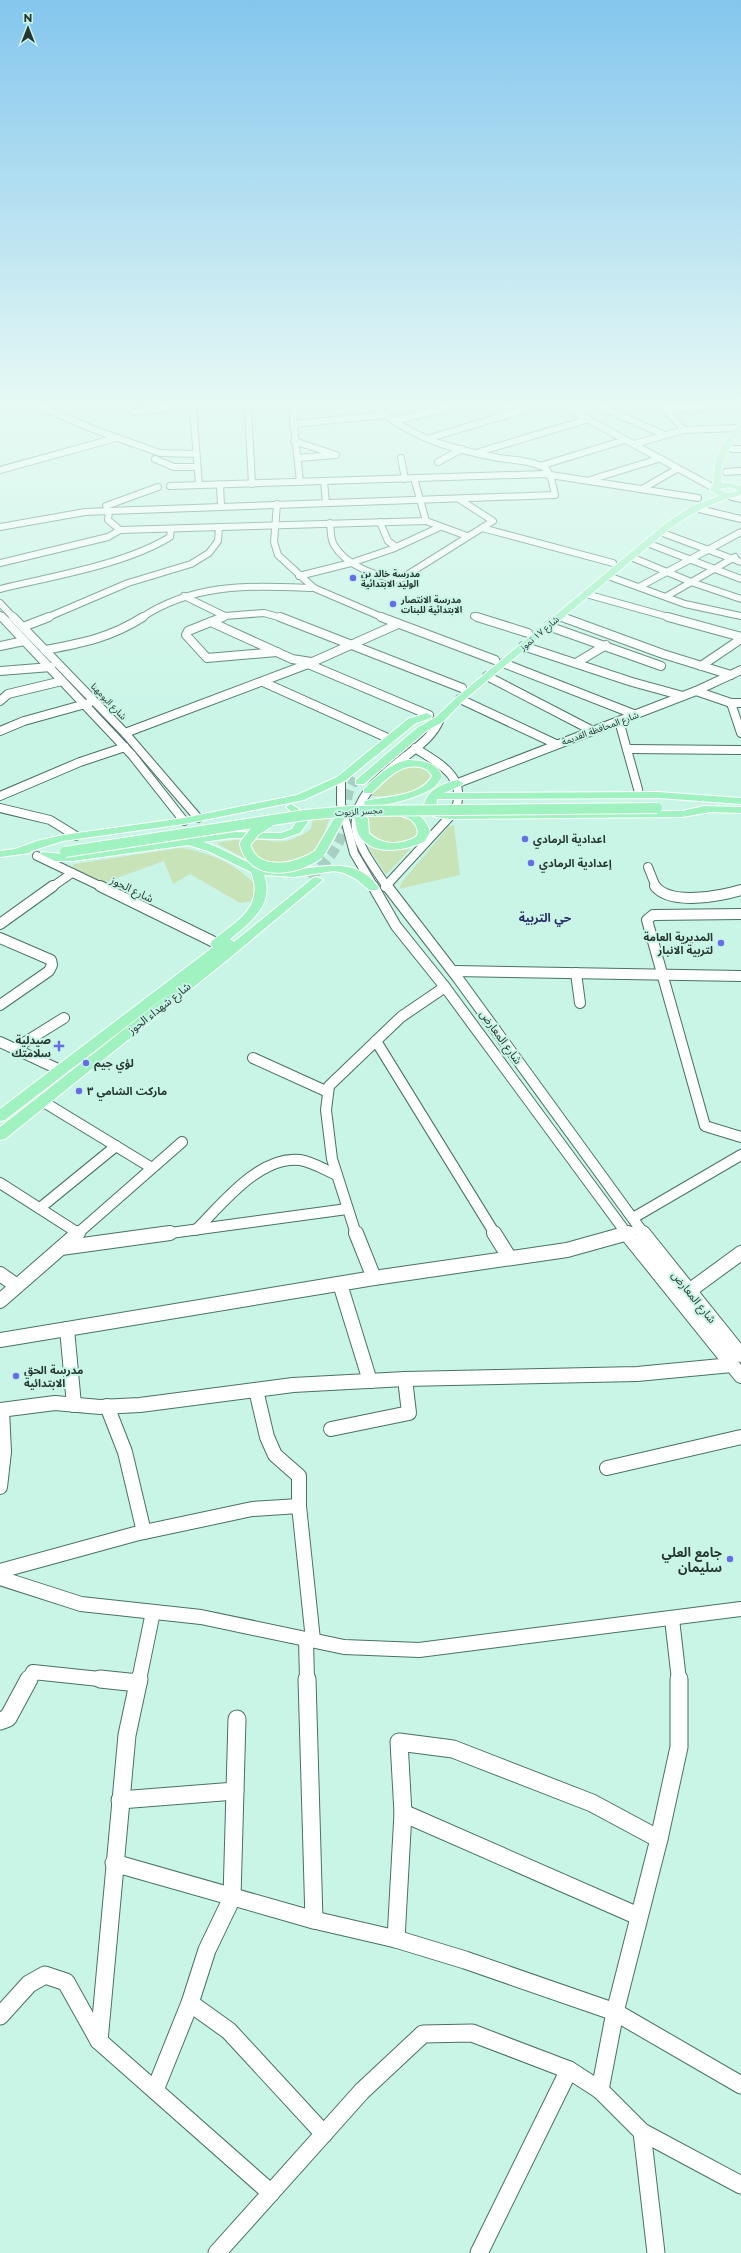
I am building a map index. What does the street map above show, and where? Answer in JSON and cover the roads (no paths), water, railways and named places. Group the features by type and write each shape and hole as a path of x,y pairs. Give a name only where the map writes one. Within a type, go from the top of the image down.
{"main road":[{"name":"شارع ١٧ تموز","path":"674,513 528,633 499,662 487,676 474,682 462,688 428,716 358,780 421,730 440,719 474,682 499,662 523,646 548,626 660,532 688,513"},
{"path":"17,852 46,841 184,821 274,804 307,796 341,779 412,721 428,716"},
{"path":"368,792 393,768 406,763 421,764 436,772 437,781 429,792 431,811 440,815 682,814 712,809"},
{"path":"369,803 429,792 458,783"},
{"path":"429,792 460,796 658,795 741,801"},
{"path":"656,805 741,801"},
{"name":"مجسر الزيوت","path":"65,848 299,808 369,803 656,805"},
{"path":"42,855 55,858 73,858 240,834 277,837 292,833 299,828 302,822 300,813 289,806 274,804"},
{"path":"656,805 741,810"},
{"name":"مجسر الزيوت","path":"65,848 327,812 393,809 656,805"},
{"path":"357,812 362,819 364,834 376,844 394,846 417,842 424,836 420,821 411,815 393,809"},
{"path":"283,818 265,825 250,835 245,844 249,856 263,865 284,868 305,864 319,854 343,812"},
{"path":"157,845 187,843 203,845 256,870 284,874 335,867 358,874 373,888"},
{"path":"0,854 65,848"},
{"path":"0,861 42,855 65,848"},
{"path":"198,971 203,955 260,903 264,890 256,870"},
{"path":"198,971 238,956 332,875 348,871 358,874"},
{"name":"شارع شهداء الحوز","path":"0,1135 82,1069 198,971 314,879"},
{"name":"شارع شهداء الحوز","path":"0,1116 65,1066 198,971"},
{"path":"65,1066 82,1069"}],"street":[{"path":"0,527 80,513"},
{"path":"109,513 108,520 120,530"},
{"path":"277,513 274,542 278,555 299,576 314,588 398,624 636,715"},
{"path":"423,513 426,521"},
{"path":"330,523 332,539 335,546 351,563 399,580 493,521 480,513"},
{"path":"716,513 741,519"},
{"path":"0,563 108,537 120,530 426,521 467,536"},
{"path":"380,522 388,541 396,547"},
{"path":"299,576 351,563 396,547 440,526"},
{"path":"23,627 92,600 128,583 191,564 209,554 218,541 219,527"},
{"path":"482,528 613,563"},
{"path":"0,589 110,561 155,546 170,537 171,529"},
{"path":"660,532 741,562"},
{"path":"639,587 665,571 741,532"},
{"path":"647,543 713,570 741,579"},
{"path":"666,596 741,554"},
{"path":"631,557 691,582 741,599"},
{"path":"608,576 685,604 741,616"},
{"path":"45,650 109,636 122,630 156,607 184,596 218,591 278,587 314,588"},
{"path":"586,594 741,638"},
{"path":"184,596 225,616"},
{"name":"شارع البومهنا","path":"0,603 125,733 198,818"},
{"path":"277,652 207,658 186,635 188,632 225,616 264,613 275,615 462,688"},
{"name":"شارع البومهنا","path":"0,615 51,667 62,681 125,747 184,821"},
{"path":"474,616 528,633"},
{"path":"560,616 731,675"},
{"path":"211,622 292,659 310,663 428,716"},
{"path":"125,733 263,682 398,624"},
{"path":"548,626 606,645 661,666"},
{"path":"702,666 741,638"},
{"path":"0,646 24,641"},
{"path":"576,663 606,645"},
{"path":"523,646 632,682 683,696"},
{"path":"0,671 51,667"},
{"name":"شارع المحافظة القديمة","path":"458,783 556,744 636,715 696,691 741,670"},
{"path":"487,676 593,731"},
{"path":"0,701 8,694 62,681"},
{"path":"263,682 390,739"},
{"path":"696,691 731,703 741,703"},
{"path":"460,699 556,744"},
{"path":"0,731 24,722 95,702"},
{"path":"731,703 741,733"},
{"name":"شارع المعارض","path":"440,719 434,732 377,779 368,792 357,812 356,828 361,844 385,887 452,971 637,1223 689,1291 741,1355"},
{"path":"619,721 638,789"},
{"path":"0,796 80,762 125,747"},
{"path":"385,887 458,807 460,796 458,783 449,771 415,748"},
{"path":"627,749 741,750"},
{"name":"شارع المعارض","path":"341,779 340,791 343,812 354,853 396,926 445,987 627,1234 741,1376"},
{"path":"167,800 179,796"},
{"path":"0,808 49,819 57,822 76,836"},
{"name":"شارع الحوز","path":"42,855 72,873 216,944"},
{"path":"648,867 655,887 660,892 673,896 713,896 741,890"},
{"path":"0,924 72,873"},
{"path":"741,914 653,915 647,920 704,1126 741,1137"},
{"path":"396,926 414,924"},
{"path":"0,938 50,960 52,965 49,971 1,1003"},
{"path":"452,971 741,976"},
{"path":"576,973 580,1003"},
{"path":"374,1278 347,1209 329,1148 329,1086 406,1014 445,987"},
{"path":"14,1049 64,1018"},
{"path":"376,1041 509,1257"},
{"path":"0,1042 14,1049 65,1066"},
{"path":"253,1058 328,1092"},
{"path":"42,1101 152,1168"},
{"path":"0,1301 182,1142"},
{"path":"40,1208 116,1146"},
{"path":"0,1340 374,1278 509,1257 567,1250 627,1234 637,1223 741,1155"},
{"path":"196,1230 255,1173 272,1162 286,1158 300,1160 337,1175"},
{"path":"0,1183 78,1233"},
{"path":"61,1248 347,1209"},
{"path":"689,1291 741,1253"},
{"path":"0,1274 18,1286"},
{"path":"340,1284 370,1381"},
{"path":"67,1329 74,1405"},
{"path":"0,1487 4,1452 1,1410 55,1403 107,1406 140,1405 293,1385 405,1379 637,1374 732,1365"},
{"path":"331,1429 409,1413 405,1379"},
{"path":"256,1390 267,1437 275,1455 299,1476 299,1506 310,1639 314,1920"},
{"path":"107,1406 125,1452 144,1532"},
{"path":"607,1468 741,1437"},
{"path":"0,1571 144,1532 252,1509 299,1506"},
{"path":"0,1578 81,1604 201,1617 344,1647 419,1650 672,1619 741,1609"},
{"path":"99,2041 114,1863 127,1735 153,1612"},
{"path":"600,2090 615,2012 638,1916 660,1839 679,1747 680,1679 672,1619"},
{"path":"0,1721 8,1718 33,1672 138,1683"},
{"path":"155,2090 190,2003 207,1950 232,1898 237,1719"},
{"path":"396,1939 403,1813 399,1742 453,1749 592,1803 660,1839"},
{"path":"120,1800 235,1791"},
{"path":"403,1813 638,1916"},
{"path":"114,1863 232,1898 314,1920 396,1939 466,1960 615,2012 741,2085"},
{"path":"0,2016 30,1984 45,1975 66,1982 99,2041 271,2193"},
{"path":"190,2003 229,2031 324,2134"},
{"path":"217,2253 362,2091 423,2034 472,2033 569,2070 600,2090 642,2132 741,2185"},
{"path":"479,2253 569,2070"},
{"path":"642,2132 656,2253"}],"tunnel":[{"path":"310,878 326,862 339,843 344,829 347,797 356,779"}],"place":[{"name":"مدرسة خالد بن الوليد الابتدائية","path":"353,578"},
{"name":"مدرسة الانتصار الابتدائية للبنات","path":"393,604"},
{"name":"اعدادية الرمادي","path":"525,839"},
{"name":"إعدادية الرمادي","path":"531,863"},
{"name":"المديرية العامة لتربية الانبار","path":"721,943"},
{"name":"صيدلية سلامتك","path":"59,1046"},
{"name":"لؤي جيم","path":"86,1063"},
{"name":"ماركت الشامي ٣","path":"79,1091"},
{"name":"مدرسة الحق الابتدائية","path":"16,1376"},
{"name":"جامع العلي سليمان","path":"730,1559"}],"district":[{"name":"حي التربية","path":"545,917"}]}
